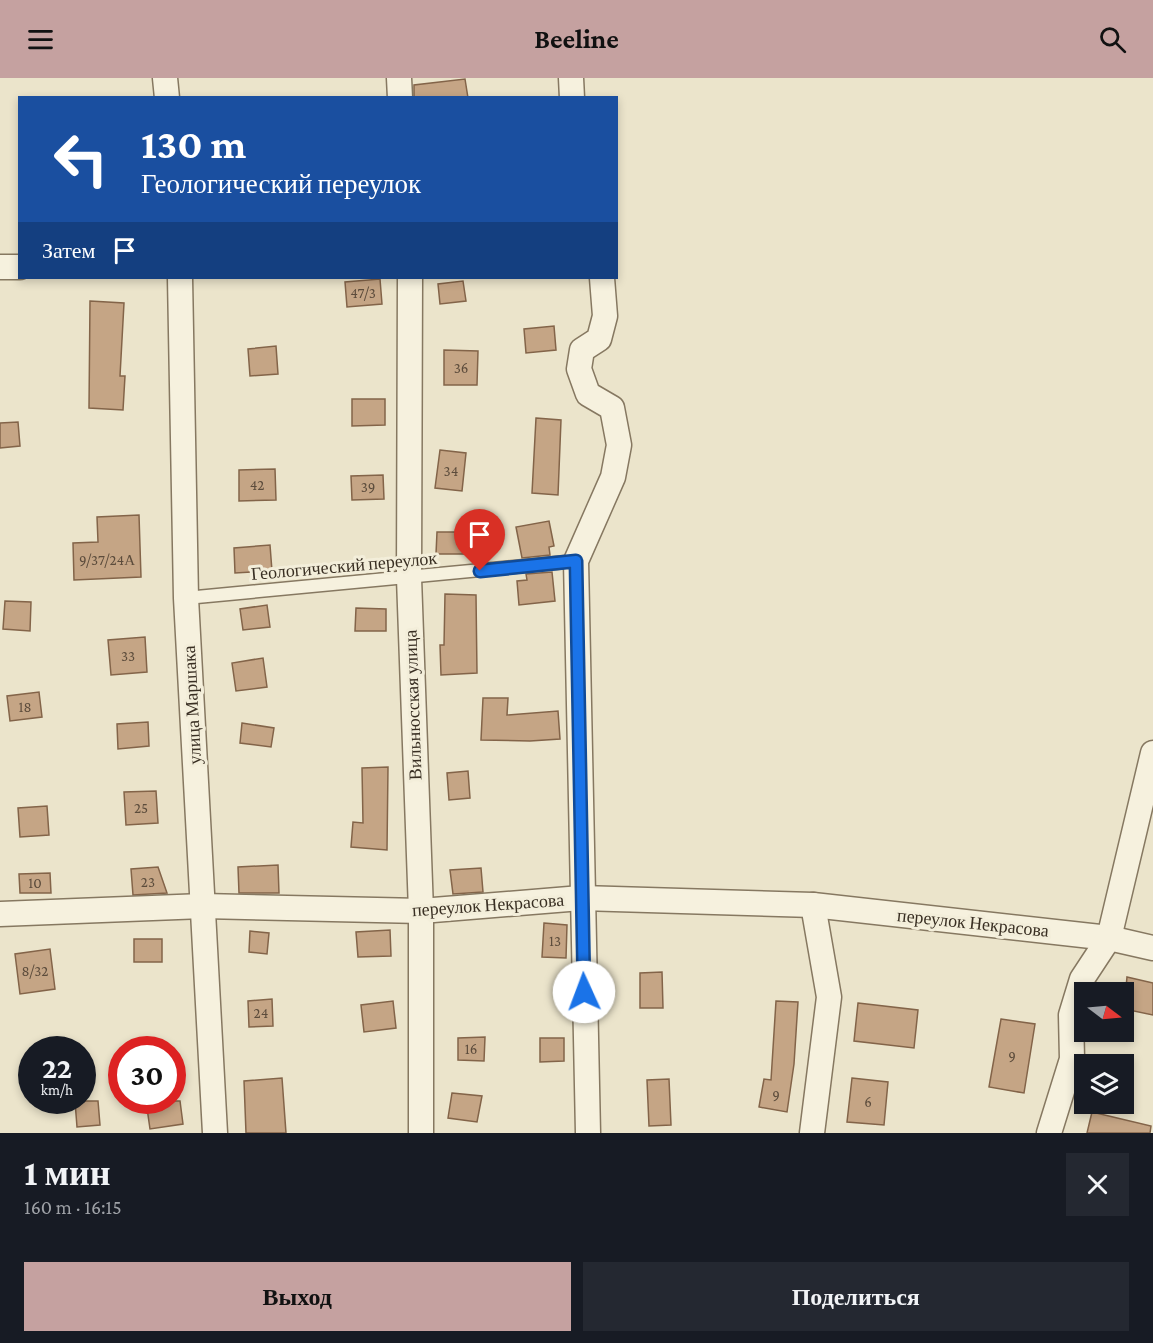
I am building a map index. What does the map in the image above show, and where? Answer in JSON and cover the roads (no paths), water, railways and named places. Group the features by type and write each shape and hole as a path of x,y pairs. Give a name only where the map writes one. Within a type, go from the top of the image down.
{"street":[{"path":"165,78 167,96"},
{"path":"399,78 400,96"},
{"path":"571,78 572,96"},
{"path":"0,267 18,267"},
{"name":"улица Маршака","path":"180,279 186,598 215,1133"},
{"name":"Вильнюсская улица","path":"410,279 409,578 421,911 421,1133"},
{"path":"588,1133 581,898 576,561 614,477 619,445 612,408 588,394 579,369 582,350 599,339 604,316 602,279"},
{"path":"1049,1133 1072,1059 1071,1015 1082,979 1109,938 1153,753"},
{"name":"переулок Некрасова","path":"0,914 202,906 421,911 581,898 813,905 1109,938 1153,948"},
{"path":"812,1133 830,997 813,905"}],"lane":[{"name":"Геологический переулок","path":"186,598 576,561"}]}
